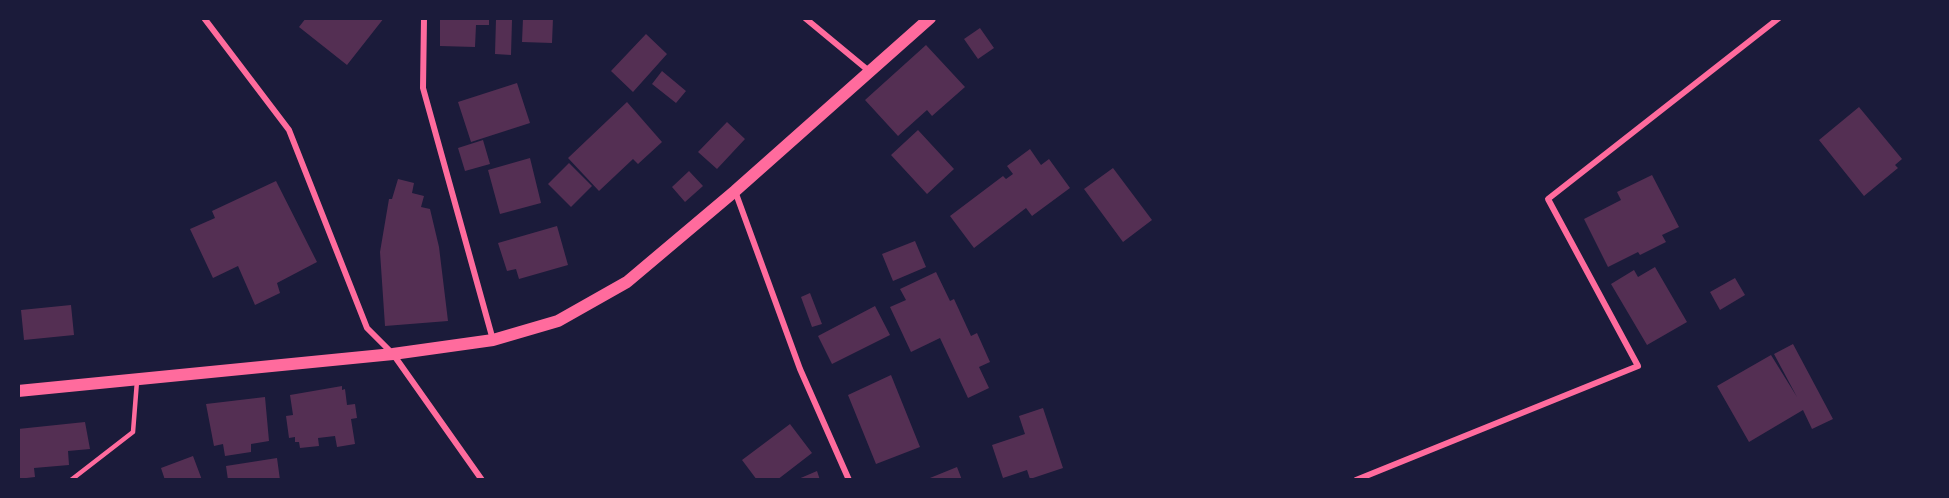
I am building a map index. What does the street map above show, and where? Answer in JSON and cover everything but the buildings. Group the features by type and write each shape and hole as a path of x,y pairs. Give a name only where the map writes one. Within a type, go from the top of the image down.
{"main road":[{"path":"18,391 393,354 492,340 558,321 627,282 735,191 930,18"}],"street":[{"path":"204,18 289,130 367,328 393,354 482,480"},
{"path":"424,18 423,88 492,340"},
{"path":"805,18 870,72"},
{"path":"1356,480 1638,366 1548,199 1779,18"},
{"path":"735,191 800,369 849,480"}],"lane":[{"path":"71,480 133,432 138,379"}]}
